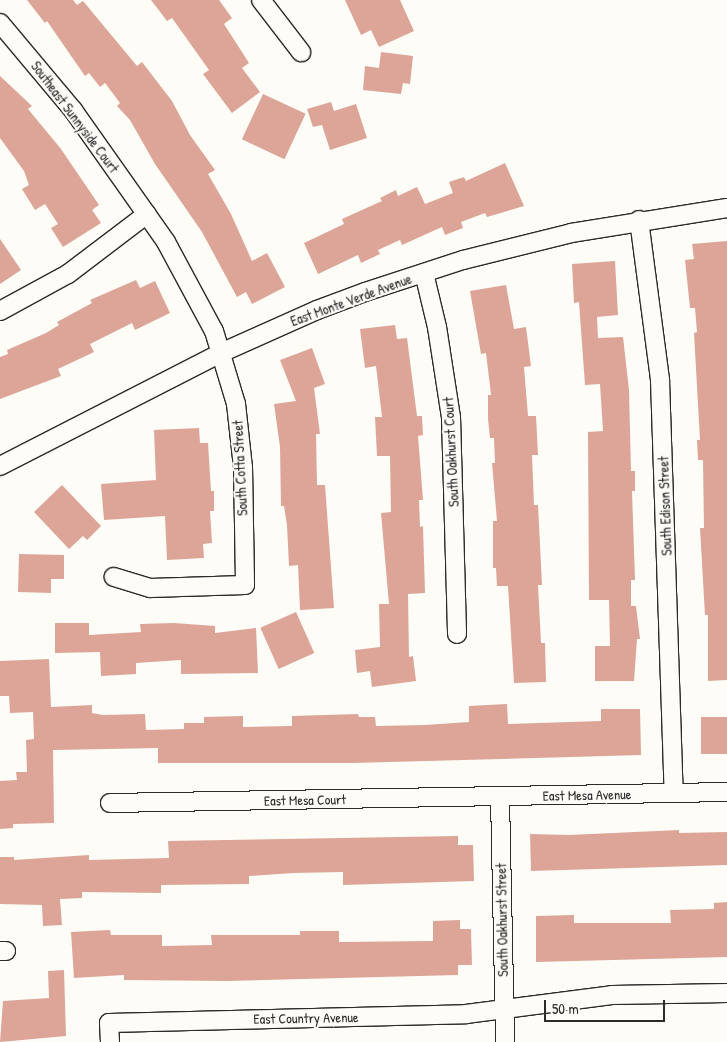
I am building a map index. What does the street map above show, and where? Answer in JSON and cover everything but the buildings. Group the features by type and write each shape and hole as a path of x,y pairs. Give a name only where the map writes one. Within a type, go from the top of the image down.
{"street":[{"path":"261,0 301,52"},
{"name":"Southeast Sunnyside Court","path":"0,24 73,110 147,214 190,285 223,352"},
{"name":"East Monte Verde Avenue","path":"0,466 223,352 317,310 424,273 511,247 639,220 727,208"},
{"path":"0,311 68,274 147,214"},
{"name":"South Edison Street","path":"639,220 660,380 674,793"},
{"name":"South Oakhurst Court","path":"424,273 437,327 451,418 457,634"},
{"name":"South Cotta Street","path":"114,577 150,588 245,585 241,436 223,352"},
{"path":"674,793 727,792"},
{"name":"East Mesa Avenue","path":"500,797 674,793"},
{"name":"East Mesa Court","path":"110,804 500,797"},
{"name":"South Oakhurst Street","path":"500,797 505,1042"},
{"name":"East Country Avenue","path":"110,1042 109,1023 466,1014 612,996 727,993"}]}
